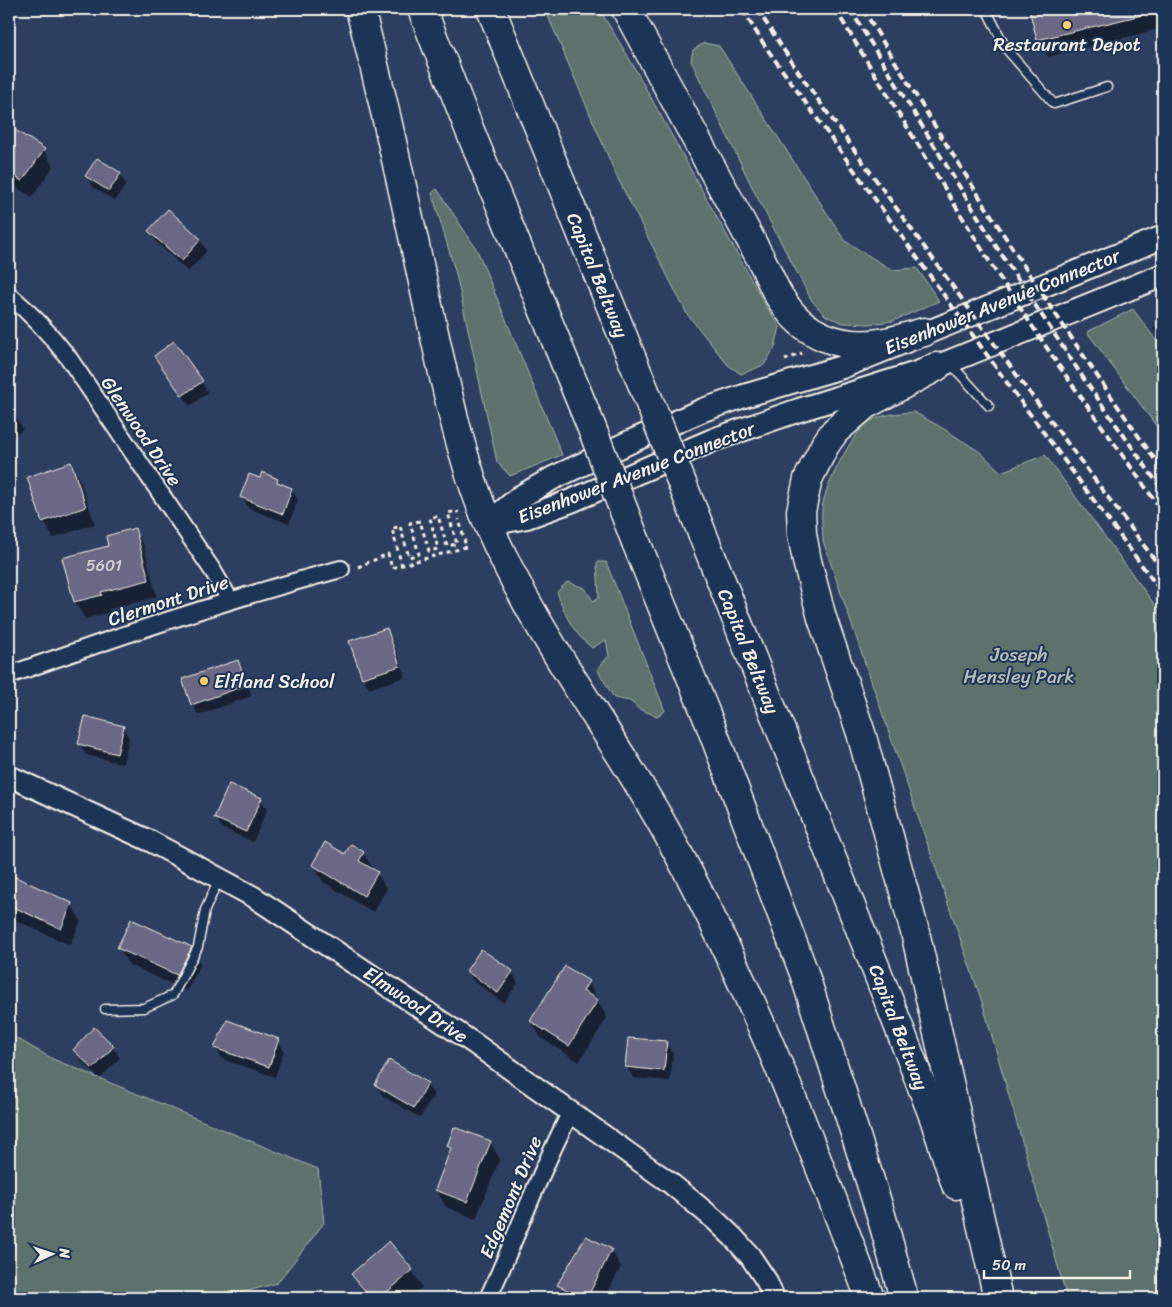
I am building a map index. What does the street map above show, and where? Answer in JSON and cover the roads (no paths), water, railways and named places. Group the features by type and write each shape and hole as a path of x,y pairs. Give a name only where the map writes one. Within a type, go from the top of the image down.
{"highway":[{"path":"360,9 463,452 488,524 518,589 663,825 699,892 775,1057 870,1298"},
{"path":"422,9 717,742 804,972 881,1215 904,1298"},
{"name":"Capital Beltway","path":"491,9 931,1110 993,1298"},
{"path":"626,9 783,303 805,327 823,337 840,343 858,344 880,343 924,332"},
{"path":"942,365 865,405 835,431 825,445 808,479 802,511 802,534 822,618 861,733 915,932 998,1298"}],"main road":[{"name":"Eisenhower Avenue Connector","path":"488,524 520,497 553,478 702,410 842,366 1163,237"},
{"name":"Eisenhower Avenue Connector","path":"488,524 527,517 571,501 712,440 799,410 942,365 1163,275"}],"street":[{"name":"Glenwood Drive","path":"9,296 28,311 48,331 68,357 230,600"},
{"name":"Clermont Drive","path":"9,675 230,600 341,569"},
{"name":"Elmwood Drive","path":"9,776 150,841 254,897 475,1044 669,1182 714,1219 750,1256 766,1280 774,1298"},
{"name":"Edgemont Drive","path":"488,1298 552,1148 570,1112"}],"lane":[{"path":"986,9 1008,50 1054,104 1107,87"},
{"path":"942,365 989,406"},
{"path":"105,1009 144,1008 173,995 198,947 205,910 220,878"}],"railway":[{"path":"742,9 765,46 1010,387 1163,594"},
{"path":"757,9 801,76 1021,381 1163,571"},
{"path":"835,9 994,269 1059,366 1163,512"},
{"path":"850,9 996,246 1086,382 1163,491"},
{"path":"863,9 1009,243 1163,471"}],"place":[{"name":"Restaurant Depot","path":"1067,25"},
{"name":"Elfland School","path":"204,681"}],"park label":[{"name":"Joseph Hensley Park","path":"1019,665"}]}
